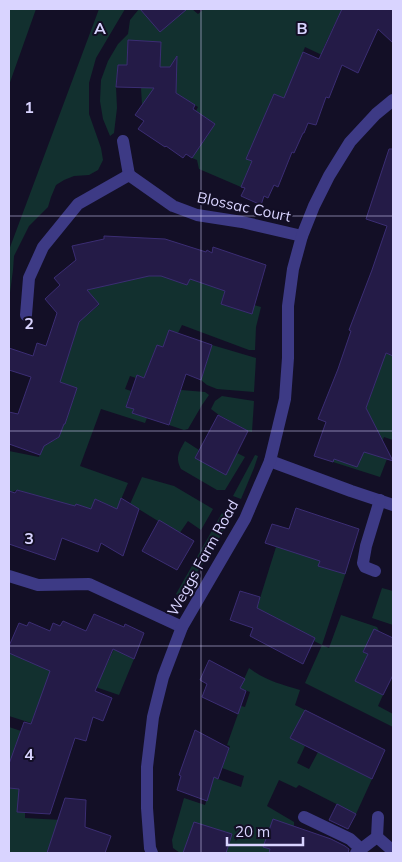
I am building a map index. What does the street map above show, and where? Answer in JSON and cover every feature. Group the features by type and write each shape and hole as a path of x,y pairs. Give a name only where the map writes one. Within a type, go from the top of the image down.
{"street":[{"name":"Weggs Farm Road","path":"152,853 147,808 147,767 153,717 163,677 182,627 245,519 270,461 285,398 288,358 288,306 293,269 302,236 329,176 350,142 376,114 393,100"},
{"path":"26,315 29,278 43,247 78,204 129,175 123,141"},
{"name":"Blossac Court","path":"129,175 174,206 197,216 242,222 302,236"},
{"path":"270,461 393,505"},
{"path":"375,572 365,567 363,563 366,546 380,500"},
{"path":"9,576 38,584 88,584 182,627"},
{"path":"304,817 350,839 358,851 378,837"},
{"path":"378,817 378,837 393,851"}],"green space":[{"path":"9,9 36,9 9,85"},
{"path":"99,9 125,9 96,58 89,83 89,114 101,148 103,160 98,170 89,175 74,176 56,185 48,207 29,226 14,256 9,300 9,250"},
{"path":"139,9 151,21 170,22 187,9 192,9 198,14 204,9 358,9 374,25 340,13 323,49 341,59 339,63 305,47 291,82 316,110 274,94 247,159 252,161 241,187 199,169 197,160 192,158 215,124 196,111 198,107 184,98 155,102 148,97 142,105 141,88 136,88 137,83 177,67 160,67 160,42 128,41 127,58 133,65 118,65 117,108 114,133 110,136 103,119 100,101 101,80 108,61 118,44 128,34 130,20"},
{"path":"156,261 190,278 225,290 221,304 252,314 254,305 261,307 256,327 255,350 249,350 182,325 178,333 169,330 163,347 157,345 144,378 137,375 136,378 130,376 125,389 131,391 126,406 134,409 133,413 147,418 145,423 101,409 80,466 128,483 117,509 95,499 91,509 76,505 74,509 17,490 9,491 9,451 39,457 46,439 53,441 59,437 61,432 60,423 65,424 76,388 32,373 63,371 83,310 88,314 99,305 86,288"},
{"path":"212,345 256,358 254,392 217,389 201,380"},
{"path":"384,353 393,356 393,440 384,437 377,455 387,459 380,477 333,462 368,425 370,417 367,405"},
{"path":"181,390 205,392 209,395 188,429 184,430 169,425"},
{"path":"222,396 254,401 252,432 211,409 215,401"},
{"path":"185,441 199,450 195,458 237,453 245,457 225,490 217,490 181,469 178,458"},
{"path":"255,455 258,456 241,499 233,496"},
{"path":"142,477 174,486 213,509 201,530 188,521 179,534 137,508 128,522 123,520"},
{"path":"222,513 229,520 214,548 180,597 176,594"},
{"path":"328,538 319,566 339,572 341,564 348,566 322,645 314,641 315,638 251,627 276,547"},
{"path":"382,588 393,591 393,625 372,618"},
{"path":"341,615 377,627 379,631 371,647 366,645 363,651 368,654 355,681 383,695 378,706 393,714 393,727 305,683 322,645 329,648"},
{"path":"114,649 134,659 119,695 84,683 38,705 31,723 9,716 9,653 26,660 103,672"},
{"path":"249,668 267,679 300,690 295,705 305,710 290,738 305,746 297,763 309,769 318,752 372,779 356,814 299,785 296,788 279,780 267,806 294,822 288,844 266,837 263,846 270,849 269,853 226,853 230,839 227,832 222,831 216,834 190,833 183,853 180,853 173,848 172,840 184,798 205,805 214,777 241,787 244,776 222,768 230,746 227,745 239,711 241,706 245,707 250,692 240,688"},
{"path":"9,727 21,731 14,749 26,754 42,774 9,772"},
{"path":"9,788 19,789 25,818 62,820 47,853 9,853"}],"building":[{"path":"140,9 187,9 160,32"},
{"path":"342,9 393,9 393,43 378,29 358,73 342,65 329,98 326,97 316,125 308,123 294,153 292,152 278,187 274,185 268,198 264,196 261,205 241,196 245,188 241,187 252,161 246,159 274,94 284,98 303,52 319,59"},
{"path":"128,40 161,42 160,67 170,67 177,56 176,93 195,105 193,109 215,124 192,158 186,154 183,158 138,129 144,121 135,115 154,88 116,87 118,65 127,65"},
{"path":"389,149 393,149 393,356 386,353 366,408 393,461 364,452 357,467 334,459 333,462 314,456 326,422 318,419 338,369 351,331 349,330 387,226 366,219"},
{"path":"104,236 165,239 212,253 213,247 266,265 252,314 221,304 225,291 190,279 187,285 161,276 149,276 87,290 99,304 79,322 60,382 77,388 59,437 44,446 40,455 9,444 9,412 18,414 31,377 9,370 9,348 33,356 37,343 46,346 57,313 45,299 60,285 54,278 76,260 72,246 104,239"},
{"path":"169,330 212,345 201,380 186,374 169,425 132,413 134,409 126,407 137,375 144,378 157,345 163,347"},
{"path":"218,415 248,431 226,475 195,458"},
{"path":"17,490 91,509 95,499 117,509 121,498 139,509 123,556 101,543 98,552 62,538 55,560 9,544 9,491 15,493"},
{"path":"296,508 359,529 345,574 318,566 320,561 265,543 272,524 289,529"},
{"path":"159,520 194,541 177,570 142,551"},
{"path":"240,591 260,597 257,608 315,638 303,664 250,636 253,628 230,620"},
{"path":"94,614 124,627 125,624 144,633 134,659 113,649 95,691 112,698 103,721 93,717 86,741 75,738 50,814 17,812 19,789 9,788 9,764 24,722 31,724 50,671 9,653 9,646 19,623 27,626 29,622 50,631 53,623 60,626 63,621 86,631"},
{"path":"374,629 393,638 393,675 383,695 355,681 368,654 363,652"},
{"path":"209,660 245,679 240,688 246,691 238,714 202,697 207,684 200,680"},
{"path":"305,710 385,750 372,779 290,738"},
{"path":"195,730 229,748 218,779 214,777 207,801 177,790 181,776 179,775"},
{"path":"65,798 86,800 85,827 111,836 105,853 47,853"},
{"path":"337,804 356,814 348,829 329,820"},
{"path":"273,819 331,839 349,849 348,853 269,853 270,849 263,847"},
{"path":"194,822 232,834 226,853 183,853"}]}
